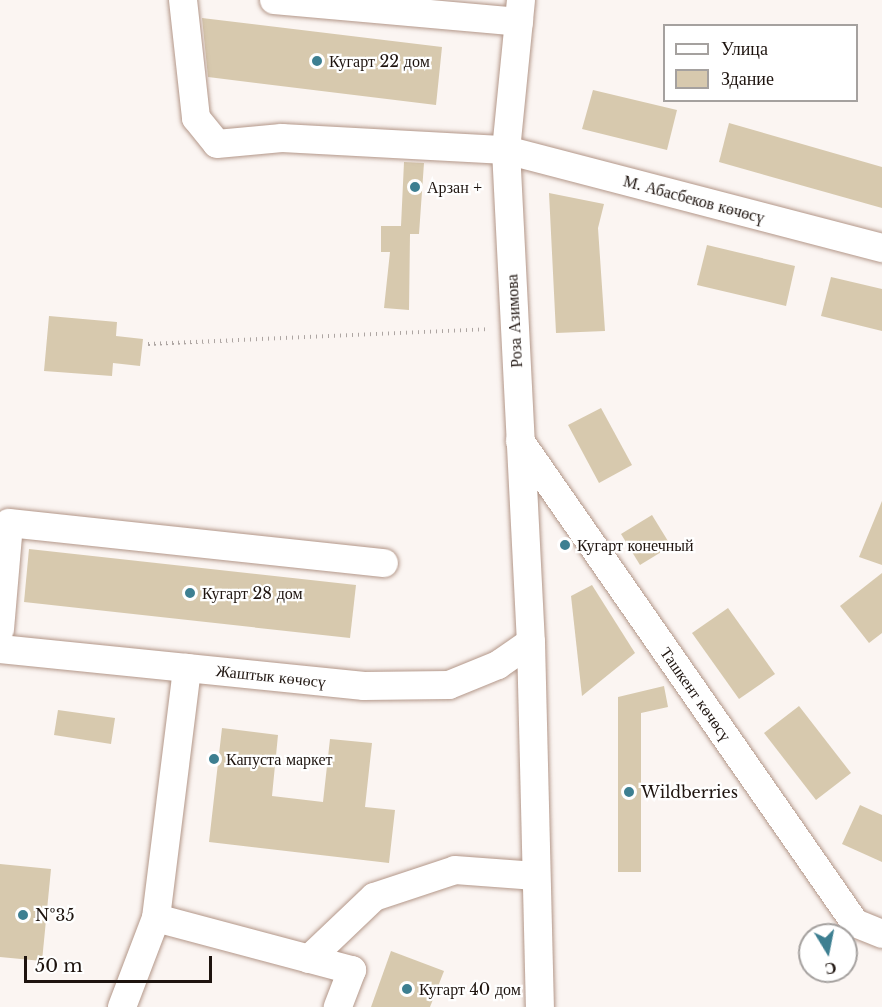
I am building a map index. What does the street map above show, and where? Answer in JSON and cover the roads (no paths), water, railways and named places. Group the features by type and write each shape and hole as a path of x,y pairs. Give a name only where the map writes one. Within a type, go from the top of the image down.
{"street":[{"name":"М. Абасбеков көчөсү","path":"183,0 196,118 217,144 282,138 506,150 882,248"},
{"path":"274,0 520,11"},
{"name":"Роза Азимова","path":"520,11 506,150 531,642 540,1007"},
{"name":"Ташкент көчөсү","path":"520,441 855,923 882,934"},
{"path":"0,629 5,521 384,563"},
{"name":"Жаштык көчөсү","path":"0,649 364,686 449,685 498,665 531,642"},
{"path":"122,1007 156,918 188,668"},
{"path":"309,959 374,897 455,870 536,876"},
{"path":"156,918 352,970 338,1007"}],"place":[{"name":"Кугарт 22 дом","path":"317,61"},
{"name":"Арзан +","path":"415,187"},
{"name":"Кугарт конечный","path":"565,545"},
{"name":"Кугарт 28 дом","path":"190,593"},
{"name":"Капуста маркет","path":"214,759"},
{"name":"Wildberries","path":"629,792"},
{"name":"№35","path":"23,915"},
{"name":"Кугарт 40 дом","path":"407,989"}]}
